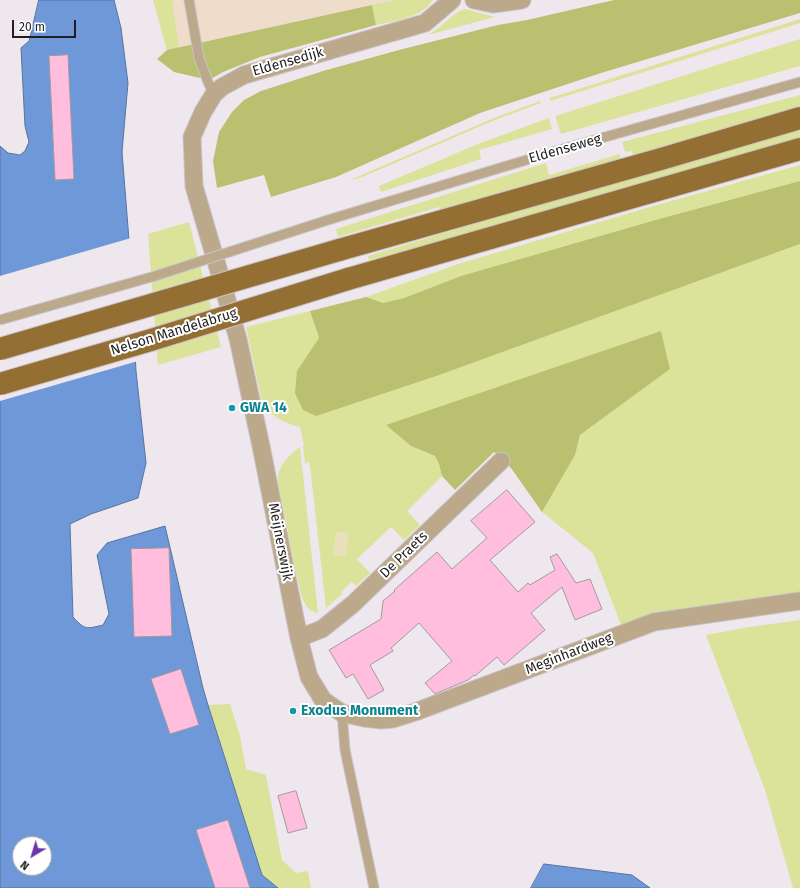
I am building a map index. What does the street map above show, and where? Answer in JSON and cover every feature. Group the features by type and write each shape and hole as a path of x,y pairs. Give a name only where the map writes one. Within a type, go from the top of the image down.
{"main road":[{"path":"0,349 800,118"},
{"name":"Nelson Mandelabrug","path":"0,384 151,340 348,279 800,149"}],"street":[{"name":"Eldensedijk","path":"194,186 192,137 203,112 214,94 222,87 244,75 425,24 452,0"},
{"path":"474,0 492,4 522,0"},
{"name":"Meijnerswijk","path":"194,186 238,339 261,446 298,638 309,677 323,700 342,713"},
{"name":"De Praets","path":"298,638 322,629 353,604 502,461"},
{"name":"Meginhardweg","path":"342,713 381,720 393,719 654,622 800,601"}],"lane":[{"path":"189,0 199,58 214,94"},
{"name":"Eldenseweg","path":"0,320 155,276 331,219 566,148 800,82"},
{"path":"342,713 345,750 374,888"}],"shaded area":[{"path":"153,0 397,0 167,50"}],"green space":[{"path":"153,0 173,0 179,48 167,50"},
{"path":"397,0 433,0 427,7 416,14 403,19 376,25 372,5"},
{"path":"614,0 800,0 800,13 601,73 480,113 336,177 271,197 264,175 217,188 213,161 219,132 232,112 244,100 261,91 323,71 399,50 498,25 527,20"},
{"path":"372,5 376,25 260,57 223,72 209,80 174,72 157,59 167,50"},
{"path":"465,9 495,17 428,35 456,13"},
{"path":"800,19 800,23 550,101 550,98"},
{"path":"800,39 800,66 561,134 555,116"},
{"path":"800,95 800,106 633,156 632,151 625,152 622,142"},
{"path":"540,101 541,103 495,120 360,178 350,180 494,118"},
{"path":"549,118 552,129 479,150 481,159 381,192 379,186 478,144"},
{"path":"800,127 800,143 464,240 369,260 368,256"},
{"path":"620,154 620,159 441,211 439,207 338,237 336,229 546,163 549,175"},
{"path":"800,165 800,181 659,219 461,276 404,298 383,303 366,297 458,264 650,207"},
{"path":"800,181 800,244 442,374 316,416 303,410 295,393 297,371 319,338 310,311 366,297 383,303 404,298 461,276 659,219"},
{"path":"189,222 221,347 158,365 148,234"},
{"path":"800,244 800,592 663,615 622,627 593,553 542,512 575,455 580,435 670,369 661,331 387,425 411,446 435,456 442,476 407,511 420,525 404,540 391,527 357,559 370,573 356,586 352,582 341,592 342,594 326,608 310,466 309,462 305,463 304,445 300,427 288,424 278,419 262,402 246,327 310,311 319,339 442,374"},
{"path":"661,331 670,369 580,435 575,455 542,512 511,468 494,452 455,490 442,476 435,456 411,446 386,425"},
{"path":"300,447 318,613 309,608 301,594 278,484 278,476 283,463"},
{"path":"800,620 800,888 793,888 765,790 706,635"},
{"path":"230,704 240,736 246,769 266,775 282,860 296,873 308,871 311,888 278,888 262,875 208,705"}],"sand":[{"path":"336,532 344,532 349,536 345,557 333,555"}],"water":[{"path":"39,0 114,0 121,28 128,83 122,152 129,240 136,371 146,463 138,498 91,514 70,524 73,617 80,624 89,628 103,625 109,614 97,555 107,543 165,526 208,705 262,875 278,888 0,888 0,146 8,153 20,155 25,151 29,142 25,126 21,48 29,41"},
{"path":"544,864 632,875 650,888 531,888"}],"pier":[{"path":"131,238 138,361 0,401 0,276"}],"building":[{"path":"68,55 74,179 55,180 49,56"},
{"path":"507,490 535,522 490,560 518,592 528,583 530,585 555,570 550,557 557,554 576,583 590,579 602,609 575,620 562,587 531,613 545,630 504,665 497,657 475,676 474,675 468,680 435,694 425,683 452,661 419,623 391,648 393,651 370,665 384,690 368,699 353,674 346,678 329,650 381,619 383,601 437,552 452,569 487,538 471,521"},
{"path":"169,548 172,636 134,637 131,549"},
{"path":"181,669 199,725 170,734 151,679"},
{"path":"296,791 307,828 288,833 278,796"},
{"path":"228,820 250,888 215,888 196,830"}],"place":[{"name":"GWA 14","path":"232,408"},
{"name":"Exodus Monument","path":"293,711"}]}
